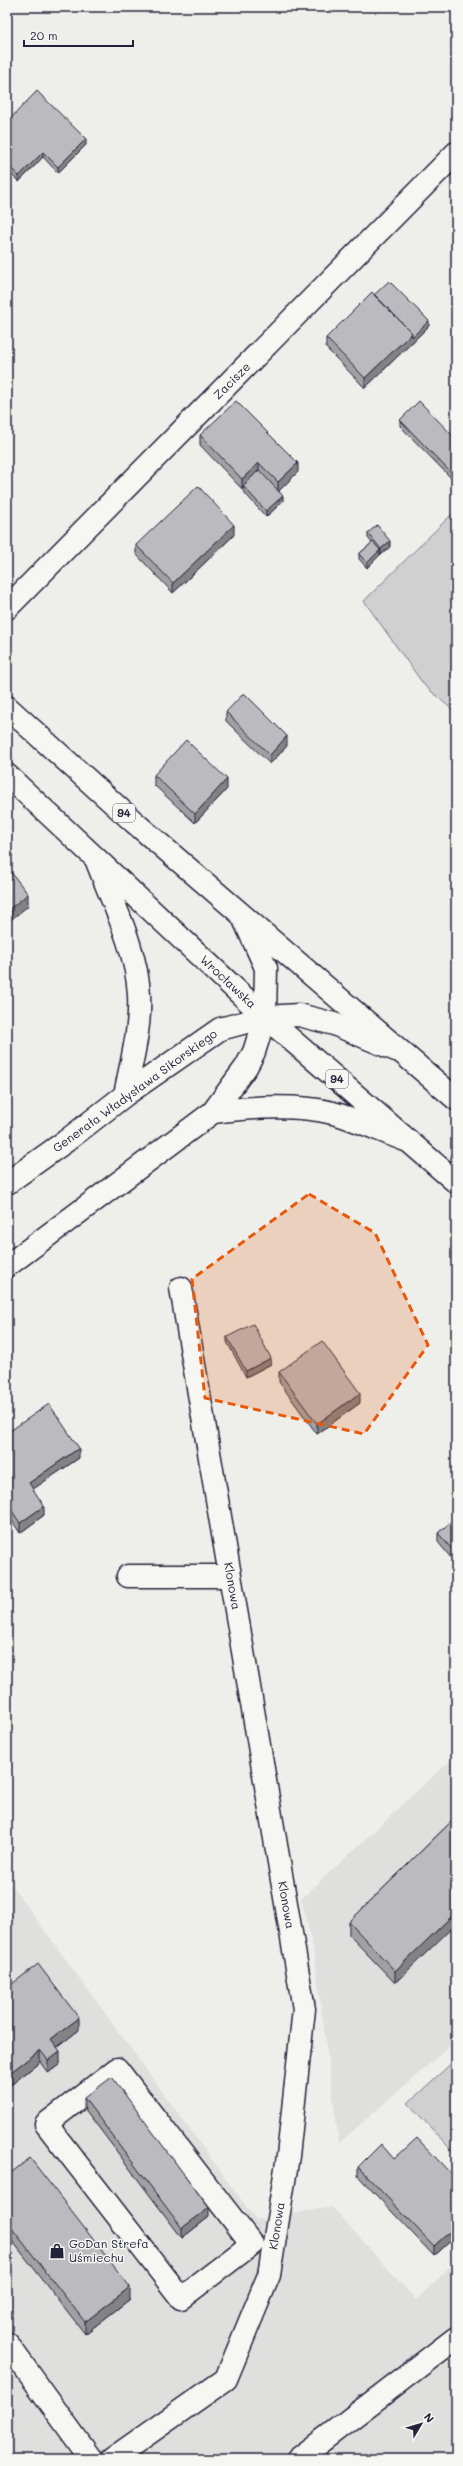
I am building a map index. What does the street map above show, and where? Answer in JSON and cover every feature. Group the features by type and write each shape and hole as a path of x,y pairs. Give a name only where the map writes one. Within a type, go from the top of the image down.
{"street":[{"name":"Zacisze","path":"7,608 456,153"},
{"name":"94","path":"7,707 128,817 456,1099"},
{"name":"Wrocławska","path":"7,775 265,1017 456,1182"},
{"path":"96,859 129,948 139,995 139,1014 125,1095"},
{"path":"7,1266 213,1112 254,1052 265,1017 266,968 243,917"},
{"name":"Generała Władysława Sikorskiego","path":"7,1183 125,1095 220,1029 265,1017 299,1015 334,1024 401,1052"},
{"path":"213,1112 240,1108 292,1108 333,1113 409,1142"},
{"name":"Klonowa","path":"112,2459 226,2379 269,2276 288,2156 304,2009 181,1288"},
{"path":"128,1576 230,1576"},
{"path":"252,2244 181,2298 46,2124 117,2069 252,2244 273,2251"},
{"path":"298,2459 456,2338"},
{"path":"7,2344 91,2459"}],"highlighted area":[{"path":"309,1194 375,1233 428,1345 364,1434 205,1398 192,1279"}],"shaded area":[{"path":"456,510 456,713 424,685 364,601"},
{"path":"456,1755 456,2041 339,2143 313,1947 301,1899"},
{"path":"7,1879 256,2220 332,2207 416,2300 456,2261 456,2459 7,2459"},
{"path":"456,2059 456,2155 408,2103"}],"building":[{"path":"37,91 86,139 58,167 43,152 19,176 7,164 7,122"},
{"path":"389,281 429,321 412,337 412,333 374,295"},
{"path":"372,292 412,333 365,378 326,338"},
{"path":"236,401 298,463 278,482 259,463 242,479 200,435"},
{"path":"419,401 456,439 455,477 400,420"},
{"path":"259,470 283,496 266,511 243,486"},
{"path":"198,486 234,525 173,583 136,545"},
{"path":"377,525 390,541 381,549 368,533"},
{"path":"373,542 380,550 367,563 359,554"},
{"path":"244,693 287,736 270,755 226,712"},
{"path":"186,740 227,779 195,814 154,775"},
{"path":"7,867 28,894 7,911"},
{"path":"253,1324 271,1358 246,1371 227,1337"},
{"path":"322,1341 360,1393 317,1424 279,1372"},
{"path":"49,1404 79,1448 29,1483 44,1506 20,1523 7,1503 7,1433"},
{"path":"456,1518 456,1554 438,1533"},
{"path":"456,1817 456,1912 395,1971 349,1922"},
{"path":"38,1964 79,2018 51,2039 60,2051 48,2060 40,2050 7,2075 7,1988"},
{"path":"112,2077 209,2208 182,2228 84,2098"},
{"path":"417,2138 456,2179 456,2226 434,2246 358,2167 381,2144 394,2159"},
{"path":"30,2158 130,2287 85,2322 7,2222 7,2176"}],"place":[{"name":"GoDan Strefa Uśmiechu","path":"57,2251"}]}
